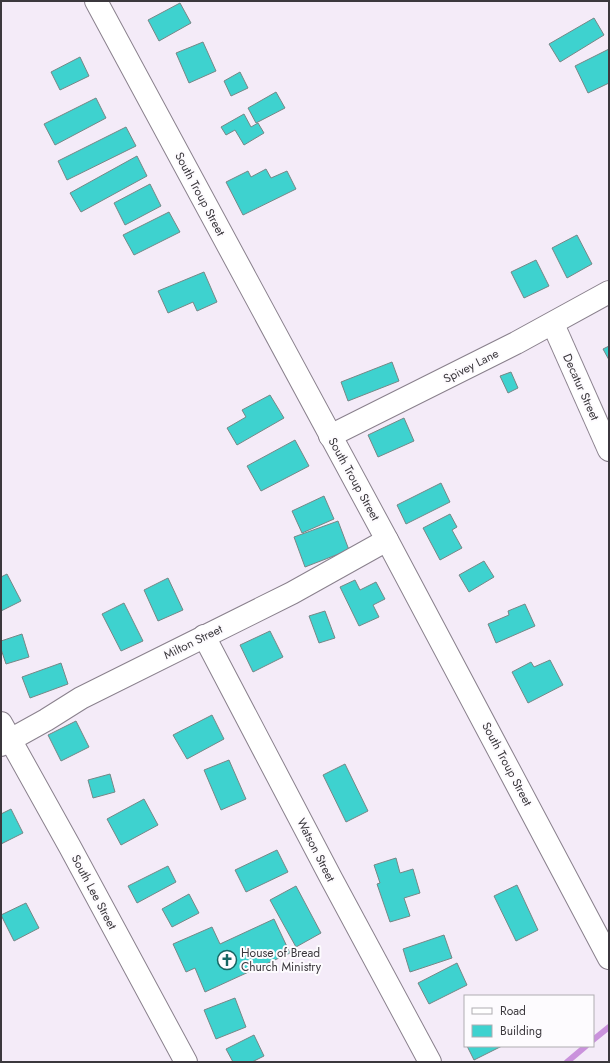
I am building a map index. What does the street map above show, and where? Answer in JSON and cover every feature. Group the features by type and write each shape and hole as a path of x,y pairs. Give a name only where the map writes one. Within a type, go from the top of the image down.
{"street":[{"name":"South Troup Street","path":"96,1 387,540 609,958"},
{"name":"Spivey Lane","path":"330,436 425,390 553,324 609,292"},
{"name":"Decatur Street","path":"553,324 609,450"},
{"name":"Milton Street","path":"4,736 204,636 292,594 387,540"},
{"name":"Watson Street","path":"204,636 331,878 430,1062"},
{"name":"South Lee Street","path":"4,736 70,847 186,1062"}],"building":[{"path":"180,3 191,23 159,41 148,20"},
{"path":"594,18 604,35 560,62 549,44"},
{"path":"203,42 216,71 189,83 176,53"},
{"path":"609,49 609,83 588,93 575,66"},
{"path":"80,57 89,76 60,90 51,72"},
{"path":"240,72 248,88 231,96 224,81"},
{"path":"276,92 285,108 256,123 248,108"},
{"path":"96,98 106,118 55,145 44,124"},
{"path":"244,114 251,127 258,123 264,133 244,145 235,130 226,135 221,127"},
{"path":"126,127 136,146 67,180 58,161"},
{"path":"137,156 147,176 81,212 70,193"},
{"path":"266,169 271,178 287,171 296,189 243,215 226,182 248,171 251,177"},
{"path":"150,184 161,206 125,225 114,203"},
{"path":"169,212 180,232 134,255 123,235"},
{"path":"577,235 592,264 567,278 552,248"},
{"path":"536,260 549,286 524,298 511,272"},
{"path":"204,272 217,302 197,311 193,302 168,313 158,291"},
{"path":"609,346 609,360 603,349"},
{"path":"392,362 399,381 348,401 341,382"},
{"path":"511,372 518,388 508,393 500,376"},
{"path":"270,395 284,418 237,445 227,428 246,417 242,410"},
{"path":"404,418 414,441 378,457 368,435"},
{"path":"295,440 309,466 261,491 247,466"},
{"path":"441,483 450,502 406,524 397,505"},
{"path":"324,496 334,519 302,533 292,511"},
{"path":"450,514 457,527 452,530 462,548 440,560 423,528"},
{"path":"338,521 349,550 305,567 294,537"},
{"path":"484,561 494,577 469,592 459,575"},
{"path":"7,574 21,601 1,611 1,577"},
{"path":"168,578 183,610 158,621 144,590"},
{"path":"355,580 360,590 376,582 385,599 373,605 379,617 359,626 340,587"},
{"path":"124,603 143,641 121,651 102,614"},
{"path":"525,604 535,626 496,643 488,624 509,615 508,611"},
{"path":"325,611 335,638 319,643 309,616"},
{"path":"270,631 283,657 253,672 240,645"},
{"path":"22,634 29,657 6,664 1,649 1,641"},
{"path":"550,660 563,685 528,703 512,672 531,662 534,667"},
{"path":"61,663 68,684 30,698 22,677"},
{"path":"212,715 224,739 187,759 173,735"},
{"path":"76,721 89,747 61,761 48,735"},
{"path":"229,760 246,799 221,810 204,770"},
{"path":"345,764 368,811 346,822 323,775"},
{"path":"110,774 115,792 93,798 88,780"},
{"path":"144,799 158,825 121,845 107,819"},
{"path":"11,809 23,833 1,844 1,814"},
{"path":"277,850 288,872 246,892 235,870"},
{"path":"396,858 400,873 413,869 420,893 404,898 410,916 390,922 377,884 380,883 374,865"},
{"path":"168,866 176,882 137,903 128,886"},
{"path":"517,885 538,930 516,941 494,896"},
{"path":"296,886 321,933 296,947 270,900"},
{"path":"189,894 199,913 172,927 162,909"},
{"path":"26,903 39,928 14,941 1,915"},
{"name":"House of Bread Church Ministry","path":"274,919 290,953 205,992 195,968 186,972 173,944 212,927 220,944"},
{"path":"444,935 452,958 410,972 403,949"},
{"path":"457,963 467,985 429,1004 418,983"},
{"path":"235,998 246,1027 216,1039 204,1010"},
{"path":"254,1035 264,1056 252,1062 233,1062 226,1049"},
{"path":"468,1047 500,1047 474,1060"}],"waterway":[{"path":"594,1039 609,1027"},
{"path":"567,1062 585,1047"}],"place":[{"name":"House of Bread Church Ministry","path":"227,960"}]}
